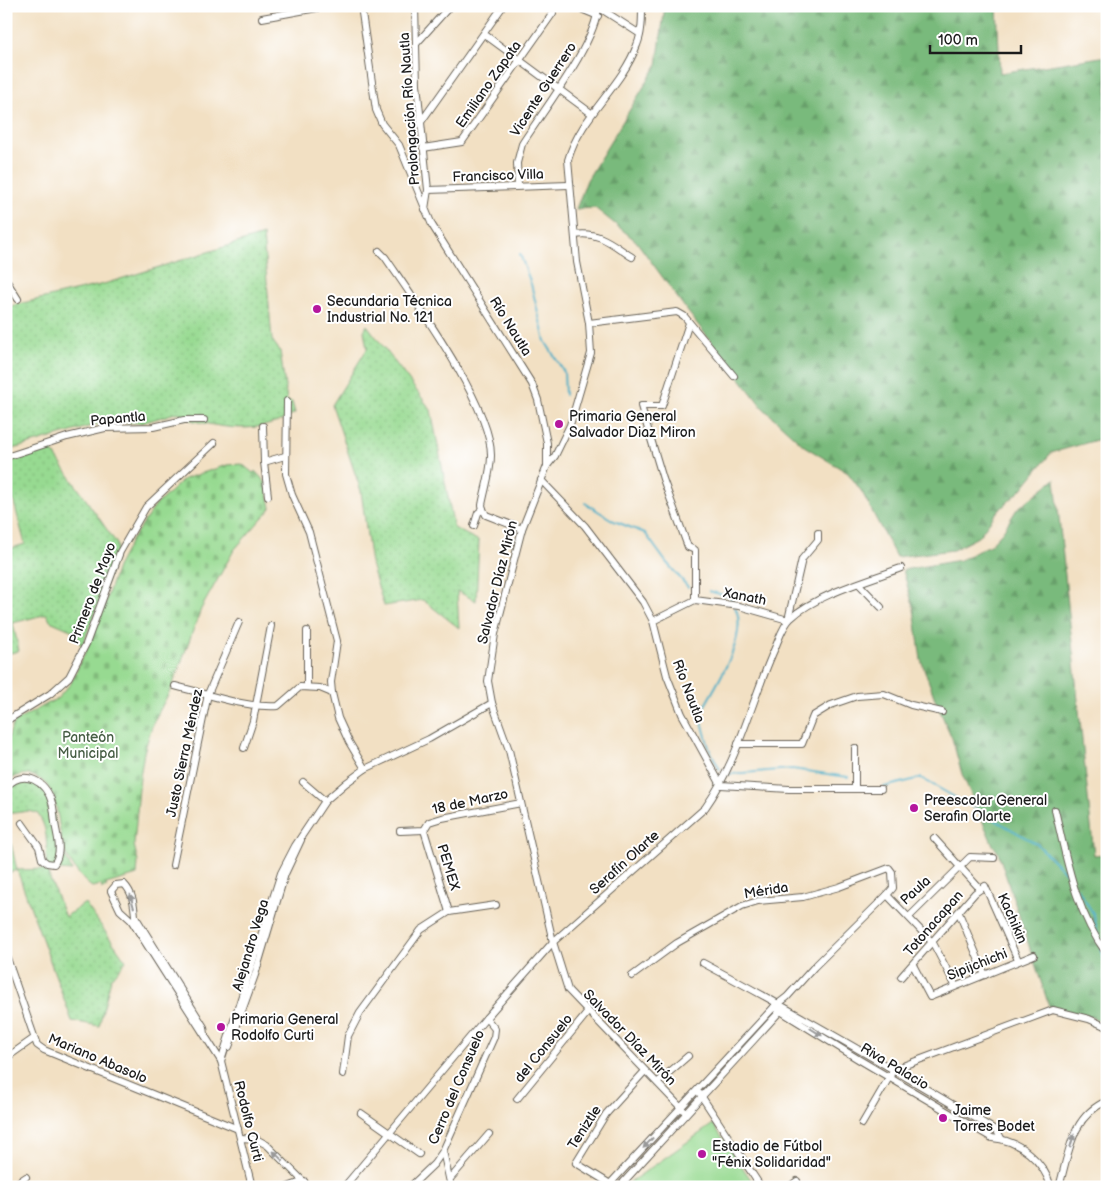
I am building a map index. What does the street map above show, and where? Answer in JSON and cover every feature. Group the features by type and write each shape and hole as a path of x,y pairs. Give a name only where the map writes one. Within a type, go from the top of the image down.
{"street":[{"path":"262,18 328,6"},
{"name":"Río Nautla","path":"361,6 376,110 382,124 399,145 432,225 532,384 547,443 547,466"},
{"name":"Prolongación Río Nautla","path":"415,6 421,122 428,190 425,210"},
{"path":"416,44 450,6"},
{"path":"421,122 504,6"},
{"name":"Emiliano Zapata","path":"423,148 462,142 553,13 552,6"},
{"path":"574,6 598,16"},
{"path":"598,6 640,34"},
{"name":"Vicente Guerrero","path":"518,186 517,163 522,144 591,38 598,16 598,6"},
{"name":"Salvador Díaz Mirón","path":"642,6 640,34 637,45 626,67 591,113 571,147 568,160 577,262 589,323 591,353 581,381 570,425 555,456 547,466 522,530 495,634 488,682 492,703 509,750 553,942 568,990 683,1110"},
{"path":"484,34 591,113"},
{"name":"Francisco Villa","path":"428,190 569,185"},
{"path":"575,235 588,233 596,235 632,257"},
{"path":"379,251 385,257 448,353 484,421 491,455 482,505 483,510 486,514 522,530"},
{"path":"6,280 18,299"},
{"path":"589,323 677,312 684,316 734,376"},
{"path":"653,621 696,600 695,550 688,546 663,479 641,406 662,406 688,323"},
{"path":"286,401 288,429 285,456 289,485 309,532 337,641 331,682 332,693 338,718 349,742 365,769"},
{"name":"Papantla","path":"6,457 67,437 105,428 154,427 184,420 204,420"},
{"path":"263,426 264,462 268,496"},
{"name":"Primero de Mayo","path":"6,721 50,694 69,677 86,644 113,567 146,507 214,443"},
{"path":"264,462 285,456"},
{"name":"Río Nautla","path":"541,480 585,526 643,602 653,621 667,676 682,714 721,785"},
{"path":"474,526 478,513 483,510"},
{"name":"Serafín Olarte","path":"344,1187 486,1018 553,942 705,808 721,785 738,744 768,663 788,620 802,559 818,540 818,533"},
{"path":"788,620 801,609 901,568"},
{"path":"859,584 881,607"},
{"name":"Xanath","path":"696,600 730,604 788,620"},
{"name":"Justo Sierra Méndez","path":"173,865 208,694 239,622"},
{"path":"244,748 253,721 254,705 271,626"},
{"path":"307,631 307,687"},
{"path":"175,686 254,705 278,706 300,688 320,688 332,693"},
{"path":"738,744 802,744 813,716 831,705 856,696 884,694 911,705 942,712"},
{"name":"Alejandro Vega","path":"221,1061 252,974 283,874 295,846 325,801 365,769 451,728 492,703"},
{"path":"855,748 855,787"},
{"path":"6,787 18,779 26,777 36,779 45,787 52,803 60,848 54,864 47,863 42,859 39,847 22,823"},
{"path":"303,782 325,801"},
{"path":"721,785 789,789 855,787 881,789"},
{"name":"18 de Marzo","path":"400,831 424,830 429,822 442,818 520,802"},
{"path":"1055,810 1078,900 1087,924 1107,954"},
{"name":"PEMEX","path":"424,830 450,912"},
{"path":"934,838 982,888"},
{"name":"Paula","path":"887,895 909,917 970,857 994,858"},
{"name":"Mérida","path":"632,976 677,943 742,906 839,888 889,868 892,872 893,888 887,895"},
{"path":"124,884 128,888 134,901 133,918 120,910 113,898 111,891 116,885 124,884"},
{"name":"Totonacapan","path":"901,977 982,888"},
{"name":"Kachikin","path":"982,888 1018,960"},
{"path":"618,1187 699,1092 820,960 887,895"},
{"path":"343,1074 348,1036 360,1013 421,930 450,912 496,905"},
{"path":"960,913 985,975"},
{"path":"909,917 933,943 955,985"},
{"name":"Rodolfo Curti","path":"133,918 221,1061 252,1187"},
{"name":"Mariano Abasolo","path":"6,955 33,1039 44,1050 238,1129"},
{"name":"Sipijchichi","path":"913,965 930,997 955,985 1034,955"},
{"name":"Riva Palacio","path":"704,963 894,1070 997,1131 1000,1138"},
{"name":"Riva Palacio","path":"779,1006 849,1053 992,1138 1000,1138 1034,1157 1045,1171 1051,1187"},
{"path":"862,1124 894,1070 1052,1010 1089,1019 1107,1027"},
{"name":"del Consuelo","path":"517,1099 588,1012"},
{"name":"Cerro del Consuelo","path":"410,1187 434,1164 443,1151 494,1037 494,1029 486,1018"},
{"path":"6,1058 33,1039"},
{"path":"849,1053 853,1046"},
{"path":"658,1082 688,1056"},
{"name":"Teniztle","path":"610,1186 576,1163 606,1114 645,1071"},
{"path":"699,1092 761,1187"},
{"path":"1059,1187 1076,1130 1090,1109 1107,1101"},
{"path":"610,1186 683,1110"},
{"path":"361,1113 419,1154"},
{"path":"450,1179 489,1134"},
{"path":"241,1138 256,1139 267,1145 307,1184"},
{"path":"443,1151 451,1187"},
{"path":"11,1187 26,1178"},
{"path":"789,1187 798,1181"},
{"path":"288,1187 307,1184"}],"green space":[{"path":"665,6 997,6 1000,73 1107,56 1107,437 1051,453 1021,490 997,512 978,537 953,550 896,557 862,492 848,473 804,446 763,408 688,312 636,241 595,208 576,209 587,180 657,65"},
{"path":"263,235 272,340 280,351 287,401 292,402 295,413 268,425 240,428 212,425 183,418 179,412 142,423 105,422 6,451 6,307 104,284"},
{"path":"367,325 431,410 454,528 479,541 476,601 457,591 459,628 423,600 384,606 371,564 361,491 332,405 367,349 364,331"},
{"path":"50,448 117,544 117,553 82,647 73,631 50,621 47,614 13,623 19,651 6,654 6,550 25,544 6,473 6,461"},
{"name":"Panteón Municipal","path":"242,464 253,473 255,471 266,483 271,508 234,550 201,609 172,687 153,723 144,752 140,777 134,845 138,862 137,875 106,884 107,887 102,889 101,885 92,887 81,877 66,854 57,810 50,789 34,776 26,774 6,783 7,750 12,726 16,721 58,698 71,683 98,624 117,567 132,539 156,505 184,479 227,465"},
{"path":"1055,479 1094,855 1107,854 1107,1024 1091,1017 1049,1006 998,852 993,845 962,774 952,738 936,702 921,660 914,609 903,570 960,560 990,545 1003,531 1017,509"},
{"path":"27,780 36,783 43,789 51,805 59,842 72,871 46,869 46,833 37,813 29,811 6,814 6,792 19,782"},
{"path":"6,821 17,870 6,874"},
{"path":"46,869 65,917 85,903 126,961 111,979 99,1026 72,1021 17,870"},
{"name":"Estadio de Fútbol \"Fénix Solidaridad\"","path":"713,1124 756,1187 631,1187 629,1183"}],"waterway":[{"path":"520,254 531,284 545,341 564,372 565,395"},
{"path":"585,503 614,521 645,533 666,562 688,587"},
{"path":"709,591 730,597 733,603"},
{"path":"720,770 709,748 700,714 721,676 734,647 738,632 738,619 735,607"},
{"path":"730,774 792,769 848,777"},
{"path":"884,787 921,778 1037,844 1068,875"},
{"path":"1078,889 1094,915 1098,936"},
{"path":"1101,948 1107,970"}],"place":[{"name":"Secundaria Técnica Industrial No. 121","path":"317,309"},
{"name":"Primaria General Salvador Diaz Miron","path":"559,424"},
{"name":"Preescolar General Serafin Olarte","path":"914,808"},
{"name":"Primaria General Rodolfo Curti","path":"221,1027"},
{"name":"Jaime Torres Bodet","path":"943,1118"},
{"name":"Estadio de Fútbol \"Fénix Solidaridad\"","path":"702,1154"}]}
